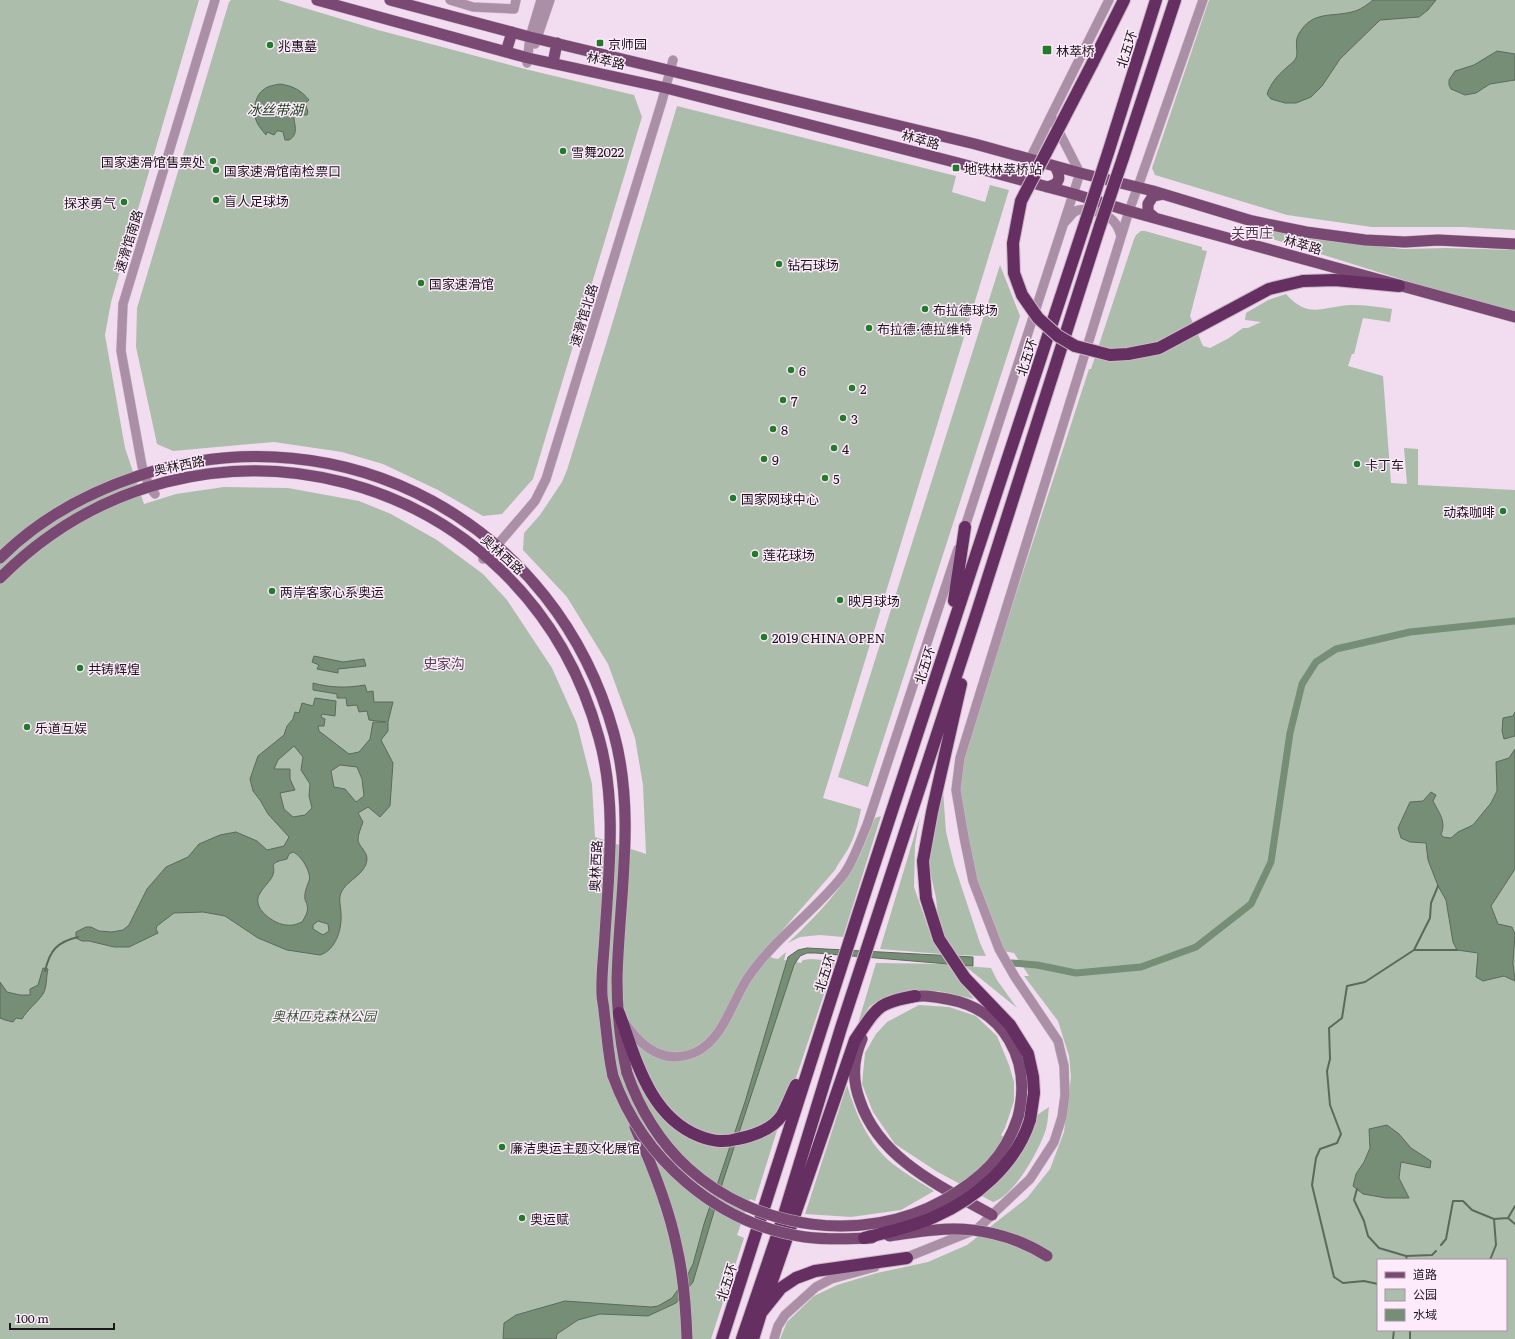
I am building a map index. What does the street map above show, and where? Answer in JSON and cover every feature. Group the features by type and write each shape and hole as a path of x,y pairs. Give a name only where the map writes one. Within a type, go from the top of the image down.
{"highway":[{"path":"1124,0 1021,201 1012,243 1014,273 1022,295 1038,318 1058,336 1075,346 1110,355 1128,354 1159,348 1269,289 1303,281 1335,280 1399,286"},
{"name":"北五环","path":"722,1339 852,932 948,636 1108,153 1156,0"},
{"path":"742,1339 783,1218 841,1028 977,612 1100,226 1175,0"},
{"path":"948,636 965,527"},
{"path":"864,1238 893,1231 933,1218 951,1209 974,1194 996,1174 1012,1156 1022,1138 1024,1118 1034,1092 1033,1077 1028,1054 1010,1025 965,978 941,943 934,927 926,898 923,861 932,812 977,612"},
{"path":"753,1339 855,1040 874,1011 880,1006 897,999 915,996"},
{"path":"619,1013 645,1083 655,1100 670,1118 687,1132 712,1141 724,1141 747,1137 763,1131 781,1116 819,1036"},
{"path":"761,1313 781,1288 796,1278 815,1271 907,1258"}],"main road":[{"name":"林萃路","path":"317,0 506,52 528,60 553,63 691,94 1074,194 1129,211 1515,317"},
{"name":"林萃路","path":"390,0 534,38 644,64 672,65 694,76 975,144 1163,194 1252,221 1306,232 1373,240 1405,242 1438,240 1515,244"},
{"path":"506,52 512,32"},
{"path":"553,63 557,43"},
{"path":"639,82 644,64"},
{"path":"691,94 694,76"},
{"path":"1047,187 1054,186 1059,181 1060,174 1055,166"},
{"path":"1155,218 1148,212 1148,204 1152,196 1163,194"},
{"name":"奥林西路","path":"0,558 42,524 70,506 115,483 184,464 243,456 283,457 324,462 366,473 418,494 443,507 466,522 497,546 520,567 565,623 597,682 616,738 623,785 625,824 617,982 622,1051 627,1073 638,1100 649,1120 676,1156 701,1179 725,1194 753,1208 784,1219 814,1225 842,1226 880,1222 904,1217 938,1203 965,1188 998,1158 1024,1118 1020,1074 1010,1040 996,1022 983,1012 967,1004 935,997 915,996"},
{"name":"奥林西路","path":"0,578 24,556 61,528 94,509 121,497 152,490 202,474 274,471 312,475 332,479 382,494 420,511 466,540 525,595 557,640 576,675 599,739 607,779 611,833 602,995 606,1036 613,1076 622,1097"},
{"path":"915,996 889,1007 872,1023 862,1039 857,1052 854,1067 856,1088 861,1105 866,1117 880,1140 897,1156 939,1186 992,1215"},
{"path":"622,1097 647,1140 675,1173 706,1198 734,1215 775,1230 805,1236 838,1239 894,1236 934,1230 964,1230 991,1233 1011,1238 1048,1256"},
{"path":"622,1097 653,1170 672,1228 682,1274 687,1339"}],"street":[{"name":"速滑馆南路","path":"152,490 142,466 121,351 123,304 215,0"},
{"path":"450,0 473,7 514,9 516,0"},
{"path":"528,60 534,38 541,0"},
{"path":"534,38 550,0"},
{"path":"1030,159 1109,0"},
{"path":"774,1339 778,1326 785,1315 816,1288 831,1280 907,1258 977,1229 1030,1180 1054,1142 1062,1117 1065,1095 1064,1066 1058,1041 1015,977 999,949 973,881 956,790 960,758 1129,211 1203,0"},
{"name":"速滑馆北路","path":"485,558 535,501 546,479 672,65"},
{"path":"619,1013 628,1028 640,1042 659,1055 678,1057 697,1051 710,1041 722,1026 736,997 760,961 818,902 843,874 857,849 867,825 1080,173 1051,116"},
{"path":"1064,223 1075,212 1084,209 1110,217 1119,228 1121,236"}],"green space":[{"name":"奥林匹克森林公园","path":"0,0 199,0 111,302 105,335 125,448 144,504 176,494 224,487 288,488 359,501 391,514 437,540 483,574 507,600 552,668 577,724 592,784 595,837 646,854 643,785 635,738 608,664 567,597 523,550 524,533 540,515 562,482 567,470 677,106 956,176 952,192 985,202 990,185 1009,190 823,798 861,809 855,832 851,844 835,870 766,949 772,958 778,959 786,952 784,960 801,963 803,960 811,959 835,961 796,1078 785,1097 779,1124 755,1201 750,1199 737,1235 744,1238 711,1339 0,1339"},
{"name":"国家速滑馆","path":"231,0 278,0 378,30 529,70 634,95 642,117 533,479 502,514 483,516 438,490 383,464 342,452 274,442 173,451 157,444 136,347 137,308 229,2"},
{"path":"1209,0 1515,0 1515,230 1462,227 1372,227 1287,215 1155,175 1152,168"},
{"path":"1231,226 1262,229 1314,239 1403,249 1447,248 1515,250 1515,312 1442,292"},
{"path":"1141,231 1145,231 1202,247 1202,250 1207,251 1190,316 1203,346 1210,348 1229,338 1243,328 1248,328 1261,322 1245,320 1246,313 1268,300 1286,294 1294,302 1309,309 1317,310 1352,305 1392,309 1390,322 1363,318 1354,354 1352,354 1348,366 1383,376 1391,483 1407,484 1404,448 1418,449 1418,485 1515,490 1515,1339 780,1339 787,1322 814,1296 837,1285 877,1273 928,1262 967,1245 1027,1198 1050,1169 1064,1132 1071,1077 1069,1056 1058,1021 1024,976 1029,976 1014,953 1003,951 976,880 958,788 963,757 1089,369 1091,369 1134,239"},
{"path":"1000,265 1020,316 868,787 838,777"},
{"path":"943,790 946,832 954,864 980,943 986,956 956,955 939,927 936,898 928,862 934,826"},
{"path":"881,816 843,937 820,935 800,937 788,943 818,913 837,891 860,855 875,818"},
{"path":"920,817 915,845 914,887 932,939 941,954 880,949"},
{"path":"876,963 947,964 974,999 938,991 911,991 881,999 869,1007 857,1027"},
{"path":"965,966 991,968 997,980 1017,1008"},
{"path":"919,1005 949,1007 976,1016 997,1036 1009,1065 1014,1082 1014,1101 1005,1128 1001,1135 1022,1151 1030,1137 1037,1115 1049,1107 1045,1132 1037,1151 1017,1182 1001,1198 993,1202 936,1171 895,1144 873,1112 862,1084 865,1053 876,1034 887,1022"},
{"path":"847,1085 854,1107 864,1128 884,1156 908,1175 934,1191 901,1210 851,1217 805,1214"}],"water":[{"path":"1373,0 1436,0 1428,10 1419,17 1380,20 1340,59 1322,86 1311,97 1296,103 1285,103 1271,99 1267,94 1272,83 1296,58 1296,42 1298,35 1305,25 1323,16 1355,11"},
{"path":"1497,51 1515,54 1515,80 1490,84 1476,93 1465,95 1451,89 1449,80 1455,71 1474,65"},
{"name":"冰丝带湖","path":"280,84 296,89 309,100 305,103 308,112 307,115 302,115 299,110 294,111 295,134 289,140 285,140 283,132 280,131 277,131 274,135 267,132 266,135 258,124 254,113 256,102 261,92 271,86"},
{"path":"314,656 343,662 364,659 366,666 338,669 338,673 317,669 319,665 312,662"},
{"path":"313,683 339,687 365,685 367,692 373,691 374,702 393,702 388,722 388,731 381,740 393,763 390,806 380,817 368,807 358,813 363,822 358,840 367,856 366,865 342,891 340,896 341,920 339,932 330,949 320,955 287,950 258,938 225,916 203,912 174,913 157,926 156,929 158,933 129,947 114,947 89,941 82,941 76,938 76,932 86,927 91,927 99,931 112,932 123,930 129,925 147,889 166,867 188,857 199,844 220,835 236,832 257,841 267,850 284,846 289,837 268,814 253,791 250,779 258,756 284,735 287,726 293,719 295,712 299,713 302,703 313,706 315,698 336,701 335,716 322,714 321,717 325,719 324,726 318,726 319,731 349,754 359,752 370,739 373,722 386,722 369,720 367,711 359,712 357,705 347,706 346,698 337,698 337,694 313,690","holes":["294,746 303,757 301,770 310,784 309,796 312,808 305,815 293,817 284,809 280,793 295,790 290,779 290,769 274,769 278,760","340,765 357,767 362,779 364,796 356,802 345,789 334,787 331,771","293,852 299,857 305,865 310,878 305,894 307,904 306,914 302,922 291,925 282,924 271,919 262,911 258,900 260,892 272,877 274,864 287,859 289,854","318,921 328,924 329,931 323,935 313,929 313,925"]},
{"path":"1515,712 1515,736 1504,739 1502,731 1503,718 1513,716"},
{"path":"1515,749 1515,869 1491,906 1498,924 1512,927 1515,934 1513,963 1515,981 1504,976 1483,981 1476,977 1478,953 1457,950 1453,942 1446,900 1438,886 1428,860 1426,843 1410,842 1401,838 1398,828 1410,802 1423,801 1431,792 1436,795 1433,801 1442,821 1443,830 1441,834 1443,837 1451,838 1458,832 1473,825 1491,803 1497,791 1496,762 1509,758"},
{"path":"807,948 973,957 973,966 816,953 807,953 800,956 794,965 724,1178 693,1282 676,1303 648,1316 600,1314 578,1320 557,1334 556,1339 503,1339 504,1323 516,1315 565,1301 651,1307 658,1306 672,1298 686,1278 693,1264 704,1224 745,1102 788,957 798,950"},
{"path":"43,968 48,969 46,986 41,997 22,1019 16,1018 13,1022 0,1018 0,982 7,992 20,995 30,995 30,989 38,985"},
{"path":"1387,1125 1399,1134 1411,1148 1431,1161 1430,1168 1401,1162 1399,1178 1409,1198 1386,1198 1363,1194 1353,1186 1356,1174 1364,1162 1370,1148 1369,1129"}],"waterway":[{"path":"1012,963 1037,965 1076,973 1141,967 1196,947 1251,904 1271,862 1290,733 1302,684 1316,662 1336,649 1410,632 1515,621"},
{"path":"1414,950 1430,918 1431,903 1438,886"},
{"path":"45,971 52,952 65,941 78,937"},
{"path":"1377,1284 1364,1281 1343,1283 1334,1277 1312,1185 1316,1158 1320,1149 1337,1143 1341,1134 1330,1105 1327,1071 1330,1059 1329,1028 1342,1018 1347,986 1365,982 1414,950 1457,950"},
{"path":"1357,1189 1354,1200 1364,1221 1368,1236 1379,1248 1406,1256 1407,1259"},
{"path":"1441,1245 1446,1239 1453,1201 1463,1201 1472,1210 1494,1219 1508,1218 1515,1206"},
{"path":"1508,1218 1515,1224"},
{"path":"1490,1259 1496,1245 1494,1219"},
{"path":"1406,1256 1432,1255 1436,1251"},
{"path":"1393,1339 1394,1331"},
{"path":"1410,1331 1410,1339"}],"place":[{"name":"京师园","path":"600,43"},
{"name":"兆惠墓","path":"270,45"},
{"name":"林萃桥","path":"1047,50"},
{"name":"雪舞2022","path":"563,151"},
{"name":"国家速滑馆售票处","path":"213,161"},
{"name":"地铁林萃桥站","path":"956,168"},
{"name":"国家速滑馆南检票口","path":"216,170"},
{"name":"盲人足球场","path":"216,200"},
{"name":"探求勇气","path":"124,202"},
{"name":"钻石球场","path":"779,264"},
{"name":"国家速滑馆","path":"421,283"},
{"name":"布拉德球场","path":"925,309"},
{"name":"布拉德·德拉维特","path":"869,328"},
{"name":"6","path":"791,370"},
{"name":"2","path":"852,388"},
{"name":"7","path":"783,400"},
{"name":"3","path":"843,418"},
{"name":"8","path":"773,429"},
{"name":"4","path":"834,448"},
{"name":"9","path":"764,459"},
{"name":"卡丁车","path":"1357,464"},
{"name":"5","path":"825,478"},
{"name":"国家网球中心","path":"733,498"},
{"name":"动森咖啡","path":"1503,511"},
{"name":"莲花球场","path":"755,554"},
{"name":"两岸客家心系奥运","path":"272,591"},
{"name":"映月球场","path":"840,600"},
{"name":"2019 CHINA OPEN","path":"764,637"},
{"name":"共铸辉煌","path":"80,668"},
{"name":"乐道互娱","path":"27,727"},
{"name":"廉洁奥运主题文化展馆","path":"502,1147"},
{"name":"奥运赋","path":"522,1218"}],"district":[{"name":"关西庄","path":"1252,232"},
{"name":"史家沟","path":"444,663"}]}
